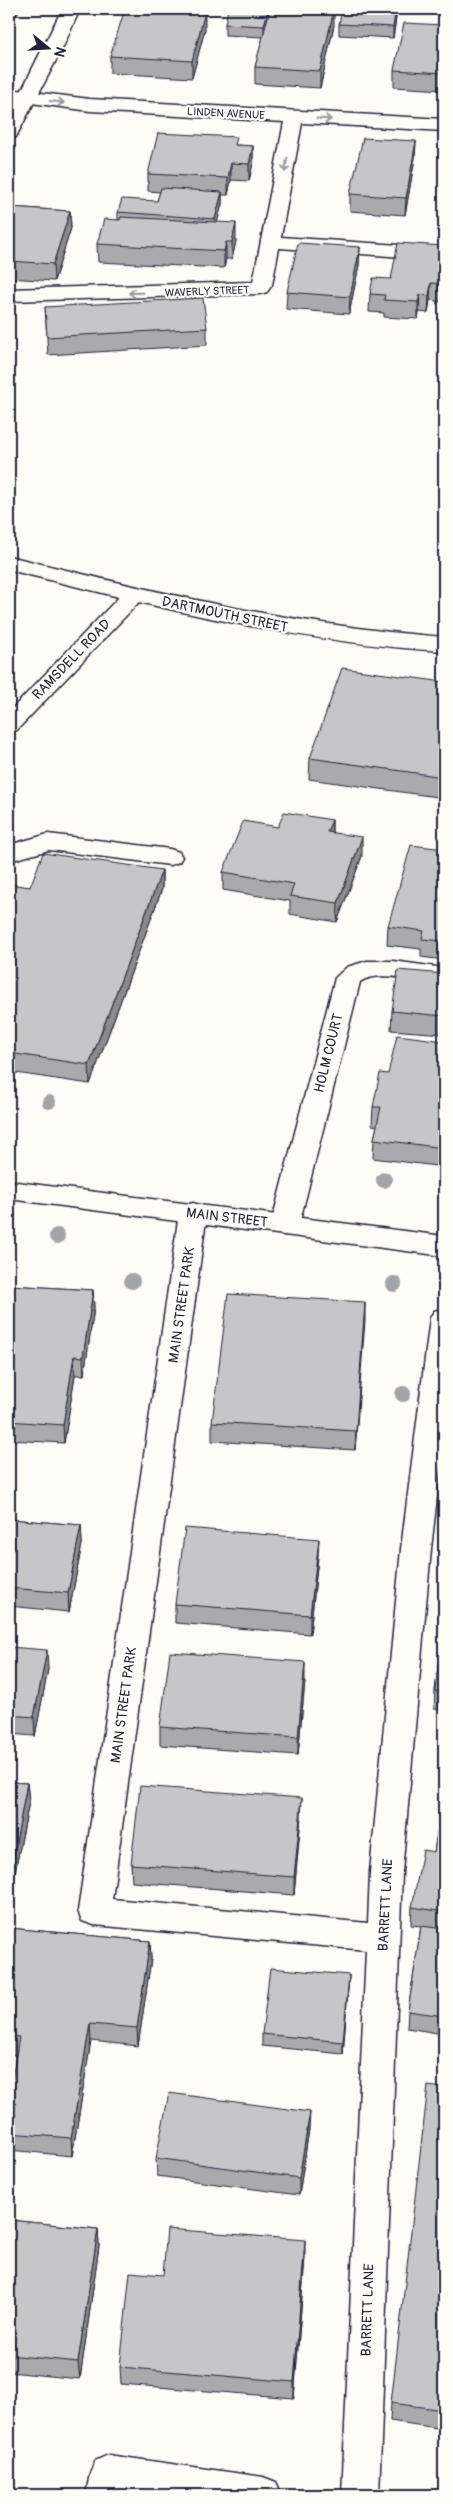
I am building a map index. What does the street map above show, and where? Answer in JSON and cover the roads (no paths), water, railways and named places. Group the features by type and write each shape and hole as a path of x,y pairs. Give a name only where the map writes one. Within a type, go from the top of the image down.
{"street":[{"path":"9,133 71,9"},
{"name":"LINDEN AVENUE","path":"9,95 90,105 444,125"},
{"name":"WAVERLY STREET","path":"9,295 253,290 262,285 272,242 294,117"},
{"path":"272,242 444,254"},
{"name":"DARTMOUTH STREET","path":"9,563 134,594 309,631 361,638 444,644"},
{"name":"RAMSDELL ROAD","path":"9,725 134,594"},
{"path":"9,853 48,842 170,858"},
{"name":"HOLM COURT","path":"285,1224 348,978 356,972 368,969 444,976"},
{"name":"MAIN STREET","path":"9,1190 285,1224 444,1246"},
{"name":"MAIN STREET PARK","path":"193,1213 94,1911 383,1938"},
{"name":"BARRETT LANE","path":"361,2495 386,1872 416,1549 444,1318"},
{"path":"104,2495 108,2473 263,2495"}]}
